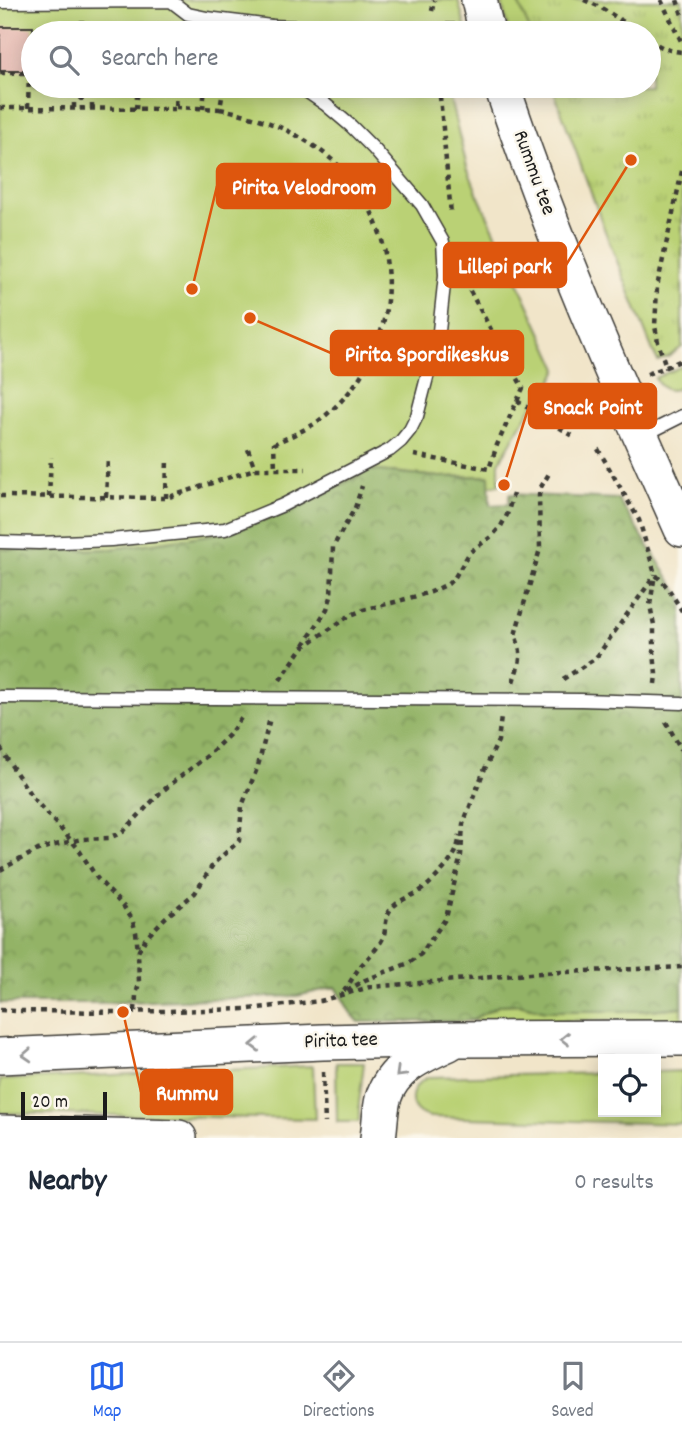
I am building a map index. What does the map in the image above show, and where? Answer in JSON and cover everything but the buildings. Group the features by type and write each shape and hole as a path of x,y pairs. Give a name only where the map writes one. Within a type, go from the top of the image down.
{"main road":[{"name":"Rummu tee","path":"506,98 563,254 682,529"},
{"name":"Pirita tee","path":"0,1056 458,1039 682,1038"},
{"path":"378,1138 383,1099 392,1079 424,1055 458,1039"},
{"path":"0,1133 179,1138"}],"lane":[{"path":"0,2 171,0 188,13 224,21"},
{"path":"0,542 111,540 225,529 283,505 390,450 406,436 417,416 439,331 445,275 443,242 422,205 374,149 316,98"},
{"path":"640,437 682,416"},
{"path":"0,696 682,703"}],"path":[{"path":"584,0 622,21"},
{"path":"661,0 682,43"},
{"path":"677,0 682,15"},
{"path":"661,48 682,52"},
{"path":"0,73 21,73"},
{"path":"28,108 29,98"},
{"path":"74,98 74,108"},
{"path":"82,98 82,110"},
{"path":"92,98 92,109"},
{"path":"136,109 137,98"},
{"path":"176,98 176,107"},
{"path":"203,109 204,98"},
{"path":"220,109 222,98"},
{"path":"390,450 489,469 497,444 523,388 443,242 451,214 440,98"},
{"path":"0,108 220,109 279,126 327,155 347,174 365,198 385,253 388,284 386,312 378,343 354,386 319,421 274,444 275,469"},
{"path":"666,367 655,326 657,286 682,171"},
{"path":"642,376 682,360"},
{"path":"517,401 572,436"},
{"path":"248,449 255,469"},
{"path":"598,449 639,520 655,574 650,606 654,625 655,691 666,722 682,751"},
{"path":"49,497 51,457"},
{"path":"0,870 38,850 72,841 109,838 123,832 161,792 208,756 244,715 268,698 327,609 331,597 333,547 355,508 365,477 376,457"},
{"path":"106,497 108,458"},
{"path":"166,498 167,458"},
{"path":"0,496 166,498 255,469 304,470"},
{"path":"342,994 358,969 383,939 388,914 395,904 429,885 456,853 463,824 498,741 500,718 521,657 515,635 540,549 539,495 550,472"},
{"path":"303,647 349,616 448,584 470,552 501,526 513,494"},
{"path":"655,574 668,588 682,611"},
{"path":"535,700 548,687 593,660 655,574"},
{"path":"138,951 165,918 195,893 214,863 239,841 243,806 266,740 268,698"},
{"path":"0,748 32,797 72,841 97,878 132,919 138,951 139,984 135,1011"},
{"path":"342,994 365,979 409,963 433,940 446,918 461,855 463,824"},
{"path":"0,1010 248,1009 320,1001 370,987 541,973 682,967"},
{"path":"323,1065 325,1123"}],"green space":[{"path":"0,0 458,0 464,21 21,21 21,98 450,98 467,167 478,195 558,369 545,395 540,393 499,463 499,485 489,486 489,476 440,477 394,472 335,487 291,511 229,532 112,549 0,549"},
{"path":"501,0 527,0 587,21 506,21"},
{"path":"517,0 682,0 682,347 668,357 658,361 653,351 556,98 661,98 661,21 526,21"},
{"path":"682,366 682,387 666,389 655,378"},
{"path":"369,470 440,477 489,476 490,505 509,504 509,494 618,499 682,598 682,1007 638,1011 546,1011 519,1004 500,1005 469,1021 359,1022 336,987 297,996 97,1003 0,1003 0,549 112,549 229,532 291,511"},
{"path":"519,1004 546,1011 638,1011 682,1007 682,1020 469,1021 500,1005"},
{"path":"336,1063 364,1063 359,1122 337,1122"},
{"path":"313,1066 315,1119 0,1113 0,1080"},
{"path":"682,1071 682,1124 430,1117 416,1110 412,1098 416,1086 429,1077 598,1073 598,1117 661,1117 661,1072"}],"place":[{"name":"Lillepi park","path":"631,160"},
{"name":"Pirita Velodroom","path":"192,289"},
{"name":"Pirita Spordikeskus","path":"250,318"},
{"name":"Snack Point","path":"504,485"},
{"name":"Rummu","path":"123,1012"}]}
